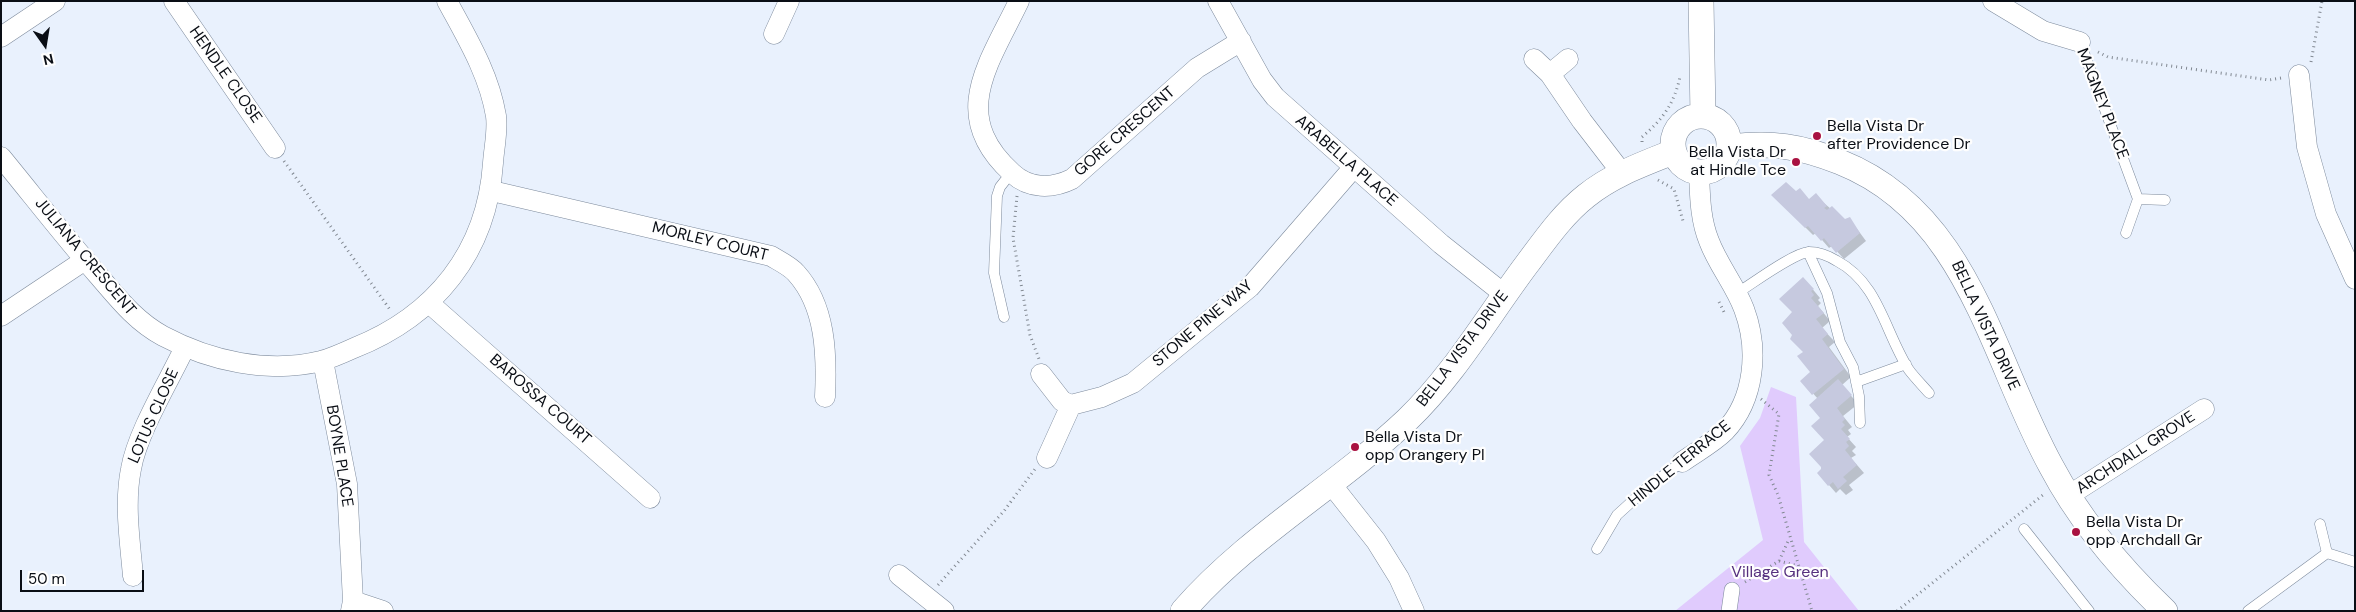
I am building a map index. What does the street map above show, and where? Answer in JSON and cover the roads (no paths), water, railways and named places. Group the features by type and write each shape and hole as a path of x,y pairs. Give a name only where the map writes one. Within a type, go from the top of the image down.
{"street":[{"path":"1,37 55,1"},
{"name":"HENDLE CLOSE","path":"174,1 275,148"},
{"name":"JULIANA CRESCENT","path":"1,157 85,260 139,320 161,335 207,356 247,364 298,365 323,361 378,339 401,325 429,303 462,263 484,218 492,190 496,118 484,70 447,1"},
{"path":"774,34 789,1"},
{"path":"1015,176 988,146 979,122 978,103 981,83 986,70 1020,1"},
{"name":"ARABELLA PLACE","path":"1218,1 1262,80 1275,97 1441,244 1504,294"},
{"path":"1701,1 1703,116"},
{"name":"MAGNEY PLACE","path":"1993,1 2043,31 2080,42"},
{"name":"GORE CRESCENT","path":"1015,176 1030,185 1040,186 1052,186 1072,179 1197,68 1241,41"},
{"path":"1534,59 1550,74 1582,121 1622,173"},
{"path":"1550,74 1568,59"},
{"path":"2299,75 2308,147 2315,176 2326,214 2355,279"},
{"path":"1703,116 1715,120 1725,128 1730,146 1726,159 1717,168 1699,173 1680,164 1674,152 1674,134 1681,124 1691,118 1703,116"},
{"name":"BELLA VISTA DRIVE","path":"1730,146 1772,144 1794,147 1831,158 1877,180 1896,194 1925,221 1960,269 2040,446 2068,496 2104,545 2165,611"},
{"name":"BELLA VISTA DRIVE","path":"1182,611 1227,567 1388,437 1427,400 1504,294 1564,216 1590,192 1622,173 1674,152"},
{"name":"STONE PINE WAY","path":"1071,405 1102,397 1133,383 1233,302 1250,287 1354,167"},
{"name":"HINDLE TERRACE","path":"1682,462 1724,432 1736,417 1748,394 1752,374 1752,351 1744,310 1707,236 1700,199 1699,173"},
{"name":"MORLEY COURT","path":"492,190 771,256 796,272 816,304 827,354 825,397"},
{"path":"1,316 85,260"},
{"name":"BAROSSA COURT","path":"429,303 650,498"},
{"name":"LOTUS CLOSE","path":"133,576 128,489 131,468 138,445 185,347"},
{"name":"BOYNE PLACE","path":"323,361 347,484 352,606"},
{"path":"1041,374 1062,401 1071,405 1047,458"},
{"name":"ARCHDALL GROVE","path":"2068,496 2204,409"},
{"path":"1331,484 1376,541 1399,578 1414,611"},
{"path":"899,575 944,611"},
{"path":"1729,611 1732,590"},
{"path":"352,606 383,611"}],"lane":[{"name":"MAGNEY PLACE","path":"2080,42 2138,199"},
{"path":"1004,317 994,273 998,196 1000,187 1015,176"},
{"path":"2126,233 2138,199 2165,200"},
{"path":"1737,293 1788,259 1808,252 1826,255 1851,268 1864,283 1884,316 1906,364 1929,393"},
{"path":"1808,252 1827,293 1840,342 1853,367 1860,423"},
{"path":"1856,382 1906,364"},
{"name":"HINDLE TERRACE","path":"1597,549 1618,515 1649,486 1682,462"},
{"path":"2320,524 2327,553"},
{"path":"2024,529 2090,611"},
{"path":"2327,553 2355,562"},
{"path":"2248,611 2327,553"}],"place":[{"name":"Bella Vista Dr after Providence Dr","path":"1817,136"},
{"name":"Bella Vista Dr at Hindle Tce","path":"1796,162"},
{"name":"Bella Vista Dr opp Orangery Pl","path":"1355,447"},
{"name":"Bella Vista Dr opp Archdall Gr","path":"2076,532"}],"park label":[{"name":"Village Green","path":"1780,573"}]}
